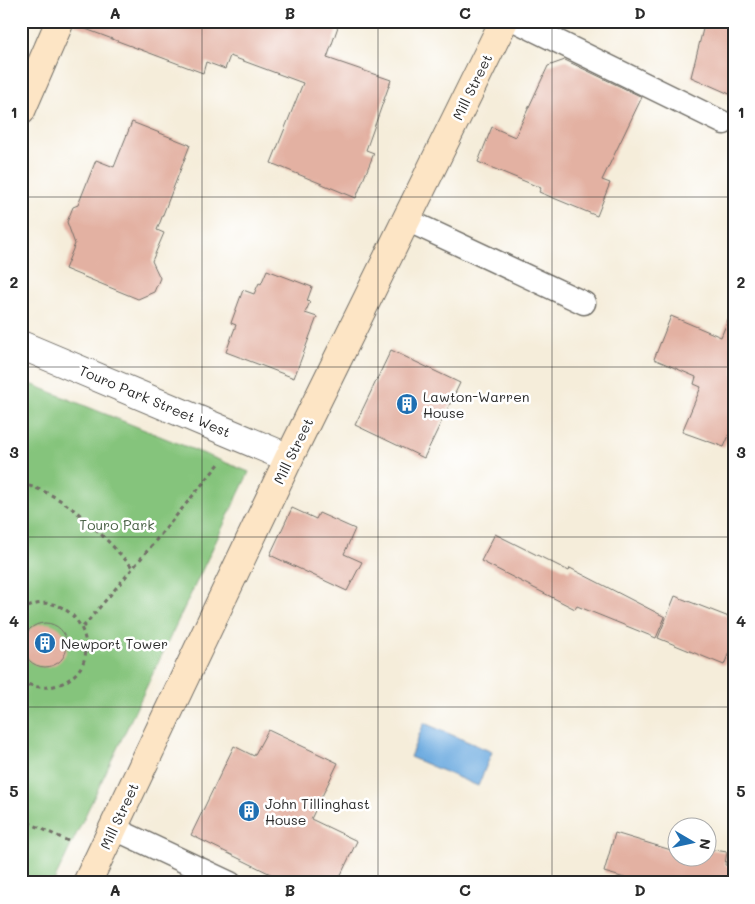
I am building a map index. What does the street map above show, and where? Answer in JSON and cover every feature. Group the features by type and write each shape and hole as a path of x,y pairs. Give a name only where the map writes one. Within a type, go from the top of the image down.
{"street":[{"path":"21,111 60,21"},
{"name":"Mill Street","path":"87,883 289,458 504,21"},
{"name":"Touro Park Street West","path":"21,345 289,458"}],"lane":[{"path":"516,21 724,123"},
{"path":"407,220 584,303"},
{"path":"113,828 230,883"}],"path":[{"path":"82,626 220,463"},
{"path":"21,484 30,486 67,504 100,532 133,568"},
{"path":"21,611 30,605 50,604 69,611 82,626 87,646 82,666 67,681 48,688 28,685 21,680"},
{"path":"21,692 28,685"},
{"path":"21,819 72,842"}],"green space":[{"name":"Touro Park","path":"21,380 249,472 53,883 21,883"}],"water":[{"path":"424,723 492,752 478,786 410,757"}],"building":[{"path":"75,21 340,21 327,58 391,80 366,150 374,153 356,198 271,163 303,83 230,56 225,69 206,62 203,73 75,25"},
{"path":"705,21 734,21 734,96 691,77"},
{"path":"565,60 642,97 602,180 610,183 597,216 539,192 541,188 478,162 492,127 515,137 548,66"},
{"path":"132,122 190,145 157,230 164,233 152,261 160,278 154,292 138,299 65,269 75,244 67,222 73,207 78,205 96,160 114,167"},
{"path":"267,270 312,287 307,301 310,302 305,313 317,317 294,378 226,352 236,325 231,323 243,290 254,294"},
{"path":"733,308 734,424 724,447 682,432 701,387 694,384 696,377 654,359 671,316 721,337"},
{"name":"Lawton-Warren House","path":"391,350 460,383 424,458 355,425"},
{"path":"292,508 316,519 319,513 355,529 344,554 362,562 347,591 270,555"},
{"path":"495,534 569,571 570,568 665,617 656,638 577,606 575,609 481,561"},
{"path":"675,596 734,619 734,640 724,665 658,638"},
{"name":"Newport Tower","path":"41,623 49,623 61,629 67,645 61,661 49,667 41,667 29,661 23,649 23,641 29,629"},
{"name":"John Tillinghast House","path":"268,730 338,763 311,819 357,841 337,883 289,883 191,835 234,746 254,756"},
{"path":"615,833 668,849 668,866 718,866 718,851 727,852 725,865 734,867 734,883 642,883 604,872"}],"place":[{"name":"Lawton-Warren House","path":"407,404"},
{"name":"Newport Tower","path":"45,643"},
{"name":"John Tillinghast House","path":"249,811"}]}
